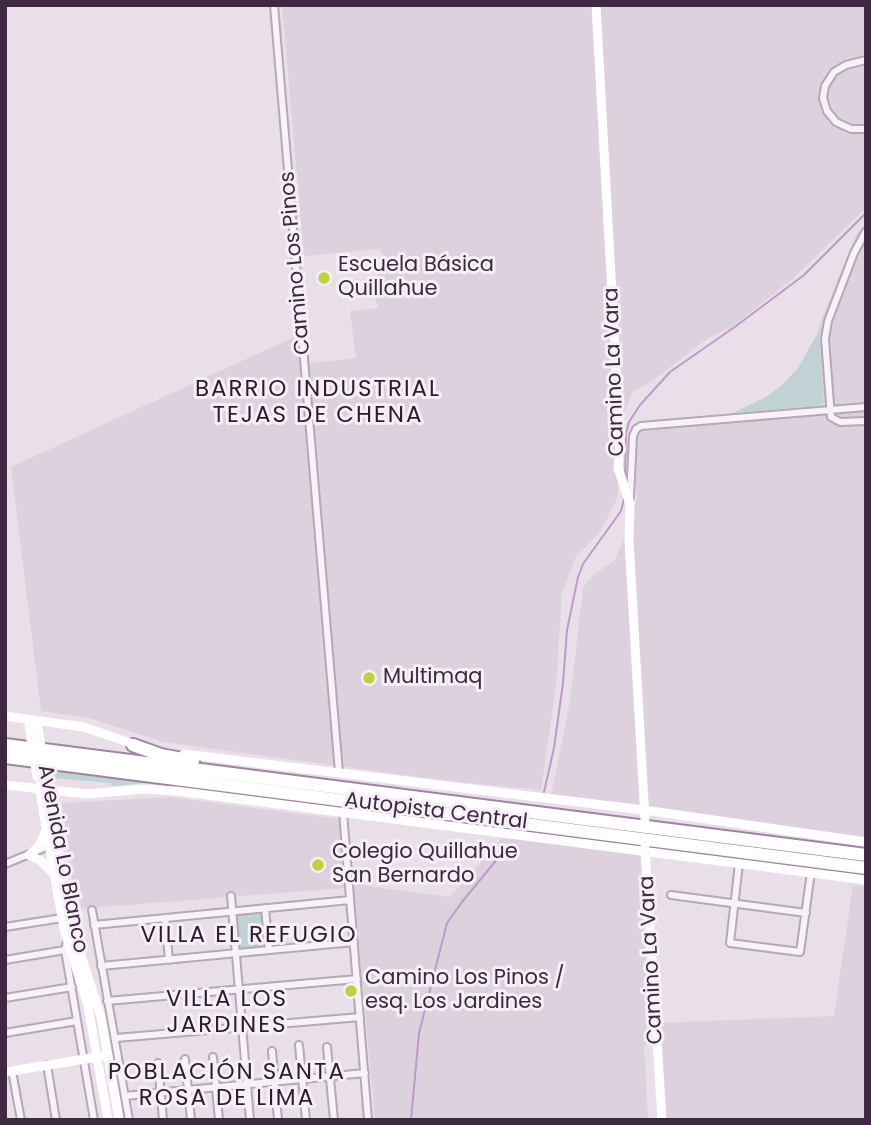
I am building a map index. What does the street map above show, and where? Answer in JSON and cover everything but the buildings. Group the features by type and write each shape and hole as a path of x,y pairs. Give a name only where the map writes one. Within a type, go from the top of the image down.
{"highway":[{"path":"133,744 170,757 253,771 286,780"},
{"name":"Autopista Central","path":"5,745 866,855"},
{"name":"Autopista Central","path":"5,757 866,868"}],"street":[{"name":"Camino Los Pinos","path":"274,5 339,772"},
{"name":"Camino La Vara","path":"596,5 620,428 617,466 629,496 629,540 645,815"},
{"path":"866,60 846,65 834,72 825,86 823,98 827,111 836,122 851,130 866,129"},
{"path":"866,231 854,253 827,327 831,417 837,421 866,421"},
{"path":"629,496 633,436 638,428 866,407"},
{"path":"856,408 854,415 857,421"},
{"path":"5,716 33,723 84,727 133,744 208,757 866,842"},
{"name":"Avenida Lo Blanco","path":"33,723 53,843 75,941 98,1007 119,1120"},
{"path":"5,785 88,794 165,789 645,848 866,880"},
{"name":"Avenida Lo Blanco","path":"44,790 46,827 53,843 55,877 94,1120"},
{"path":"343,812 368,1120"},
{"path":"29,855 41,842 46,827"},
{"path":"5,863 53,843"},
{"name":"Camino La Vara","path":"645,848 662,1120"},
{"path":"646,870 652,860 665,853"},
{"path":"29,855 45,864 55,877"},
{"path":"739,863 730,943 800,952 811,872"},
{"path":"671,895 806,913"},
{"path":"231,896 250,1120"},
{"path":"94,925 350,900"},
{"path":"265,908 269,950"},
{"name":"Avenida Lo Blanco","path":"92,910 116,1038 108,1055 108,1120"},
{"path":"5,927 62,918"},
{"path":"165,918 169,960"},
{"path":"101,967 354,942"},
{"path":"5,960 66,945"},
{"name":"Avenida Lo Blanco","path":"66,945 125,1096 129,1120"},
{"path":"107,1001 357,979"},
{"path":"5,998 72,987"},
{"path":"116,1038 360,1017"},
{"path":"5,1033 77,1021"},
{"path":"299,1045 306,1120"},
{"path":"327,1047 334,1120"},
{"path":"272,1051 278,1120"},
{"path":"21,1120 9,1071 108,1055"},
{"path":"213,1057 219,1120"},
{"path":"185,1059 191,1120"},
{"path":"158,1063 163,1120"},
{"path":"47,1065 56,1120"},
{"path":"125,1096 365,1073"},
{"name":"Camino La Vara","path":"656,1120 655,1096 659,1073"}],"shaded area":[{"path":"282,5 866,5 866,208 791,280 732,327 708,338 652,381 632,392 625,413 617,499 600,532 576,557 562,592 556,686 541,790 449,781 163,742 89,718 41,711 11,467 305,332 310,363 356,358 350,311 379,308 368,281 389,268 380,249 304,256"},
{"path":"866,224 866,837 551,796 570,702 583,588 592,576 614,561 637,498 633,429 639,423 822,407 818,328 857,233"},
{"path":"819,331 823,402 819,406 733,413 768,396 783,384 798,368"},
{"path":"51,766 157,782 112,786 111,783 53,778"},
{"path":"169,797 339,819 344,888 76,909 62,803"},
{"path":"503,837 640,854 650,1045 644,1045 648,1120 375,1120 353,884 450,897"},
{"path":"853,885 866,887 866,1120 665,1120 661,1023 834,1016"},
{"path":"261,910 265,947 238,950 235,913"}],"waterway":[{"path":"625,476 626,433 629,422 640,405 670,372 804,275 866,213"},
{"path":"544,792 554,748 567,630 578,577 583,564 621,511 624,499"},
{"path":"411,1120 419,1033 447,923 507,847"}],"place":[{"name":"Escuela Básica Quillahue","path":"324,278"},
{"name":"Multimaq","path":"369,678"},
{"name":"Colegio Quillahue San Bernardo","path":"318,865"},
{"name":"Camino Los Pinos / esq. Los Jardines","path":"351,991"}],"district":[{"name":"BARRIO INDUSTRIAL TEJAS DE CHENA","path":"318,403"},
{"name":"VILLA EL REFUGIO","path":"249,936"},
{"name":"VILLA LOS JARDINES","path":"227,1013"},
{"name":"POBLACIÓN SANTA ROSA DE LIMA","path":"227,1086"}]}
